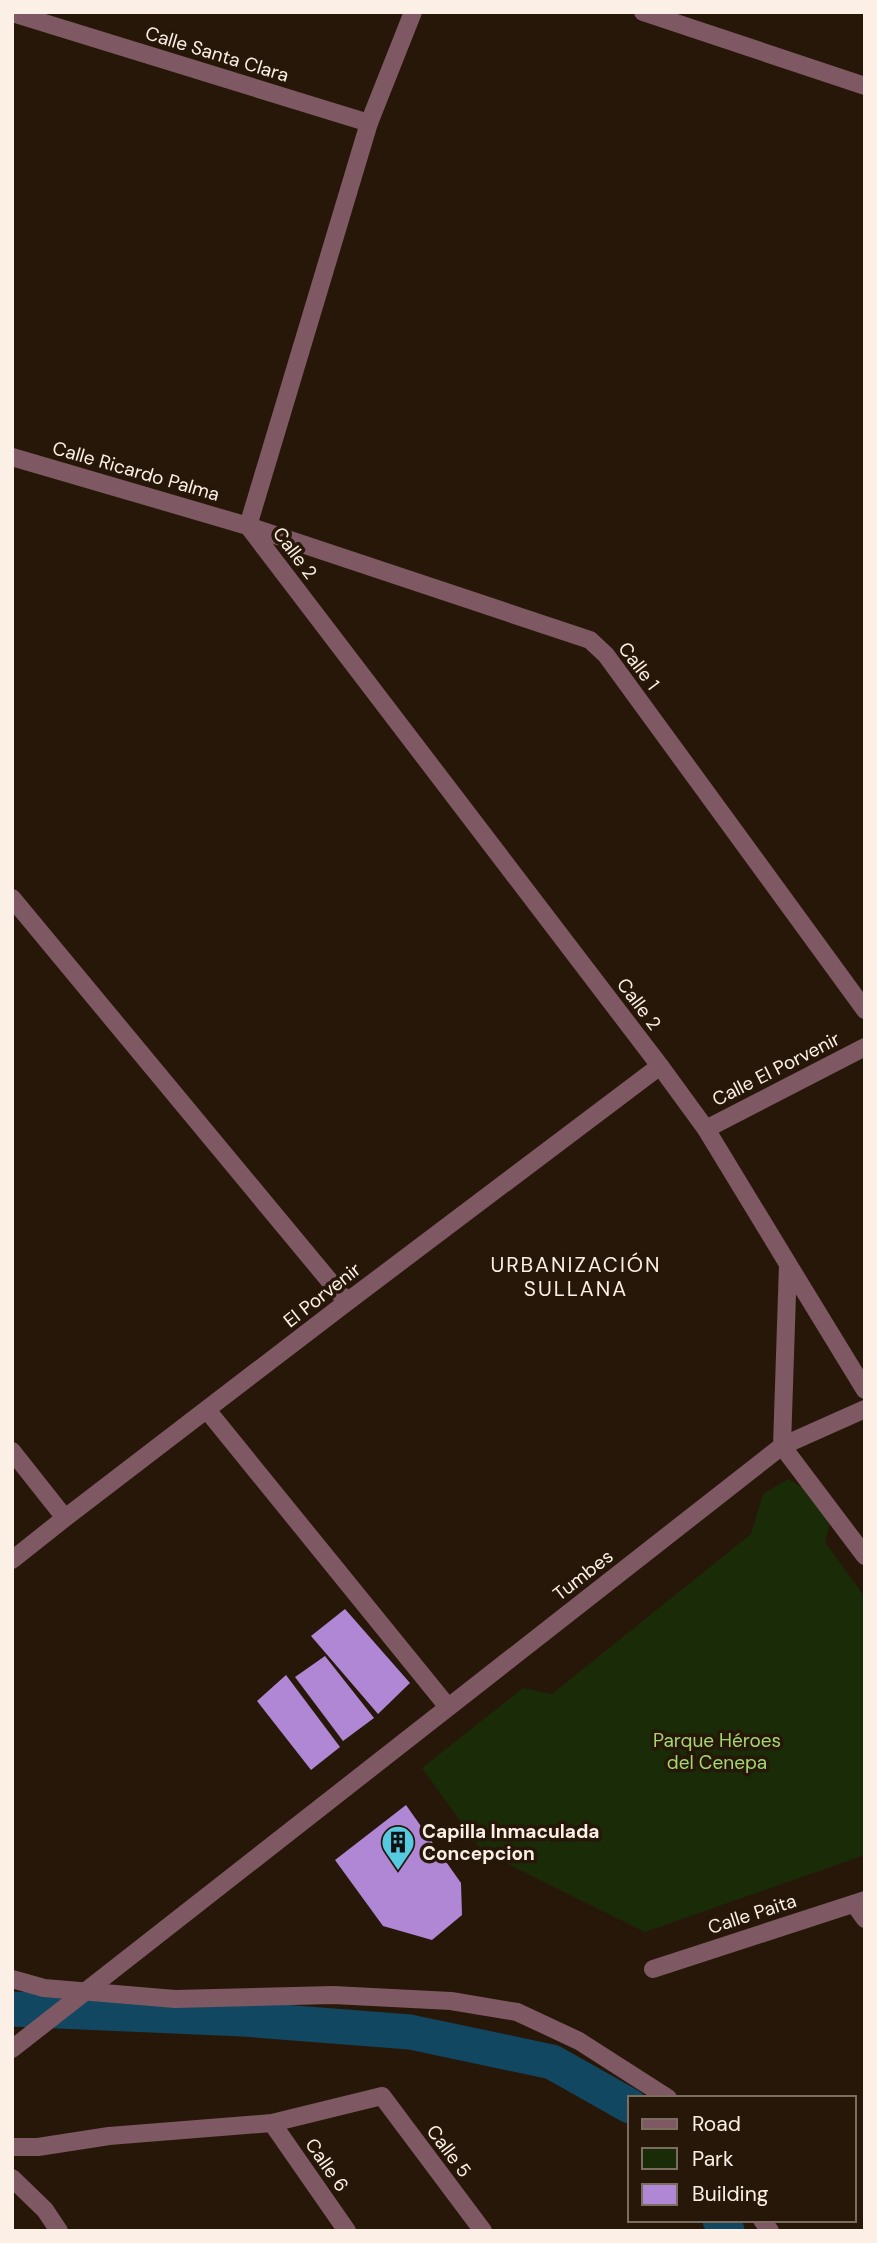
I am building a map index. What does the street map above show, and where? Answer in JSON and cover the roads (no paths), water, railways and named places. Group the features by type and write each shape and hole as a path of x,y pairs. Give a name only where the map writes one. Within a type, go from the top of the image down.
{"street":[{"path":"248,526 369,123 413,12"},
{"path":"643,12 865,86"},
{"name":"Calle Santa Clara","path":"12,13 369,123"},
{"name":"Calle Ricardo Palma","path":"12,457 248,526"},
{"name":"Calle 1","path":"248,526 590,640 606,655 865,1010"},
{"name":"Calle 2","path":"248,526 706,1129 865,1390"},
{"path":"12,898 347,1302"},
{"name":"Calle El Porvenir","path":"706,1129 865,1047"},
{"name":"El Porvenir","path":"12,1560 660,1066"},
{"path":"788,1264 782,1446 865,1556"},
{"name":"Tumbes","path":"12,2049 782,1446 865,1409"},
{"path":"207,1410 448,1707"},
{"path":"12,1451 65,1518"},
{"path":"859,1902 865,1919"},
{"name":"Calle Paita","path":"653,1969 859,1902"},
{"path":"12,1979 44,1989 176,1999 333,1995 450,2001 517,2012 579,2041 665,2096"},
{"name":"Calle 5","path":"272,2123 382,2096 483,2231"},
{"path":"12,2147 38,2147 109,2136 272,2123"},
{"name":"Calle 6","path":"272,2123 347,2231"},
{"path":"12,2178 45,2210 58,2231"}],"waterway":[{"path":"12,2009 243,2019 410,2032 552,2062 628,2105"},
{"path":"721,2222 727,2231"}],"place":[{"name":"Capilla Inmaculada Concepcion","path":"398,1872"}],"district":[{"name":"URBANIZACIÓN SULLANA","path":"576,1277"}],"park label":[{"name":"Parque Héroes del Cenepa","path":"717,1751"}]}
